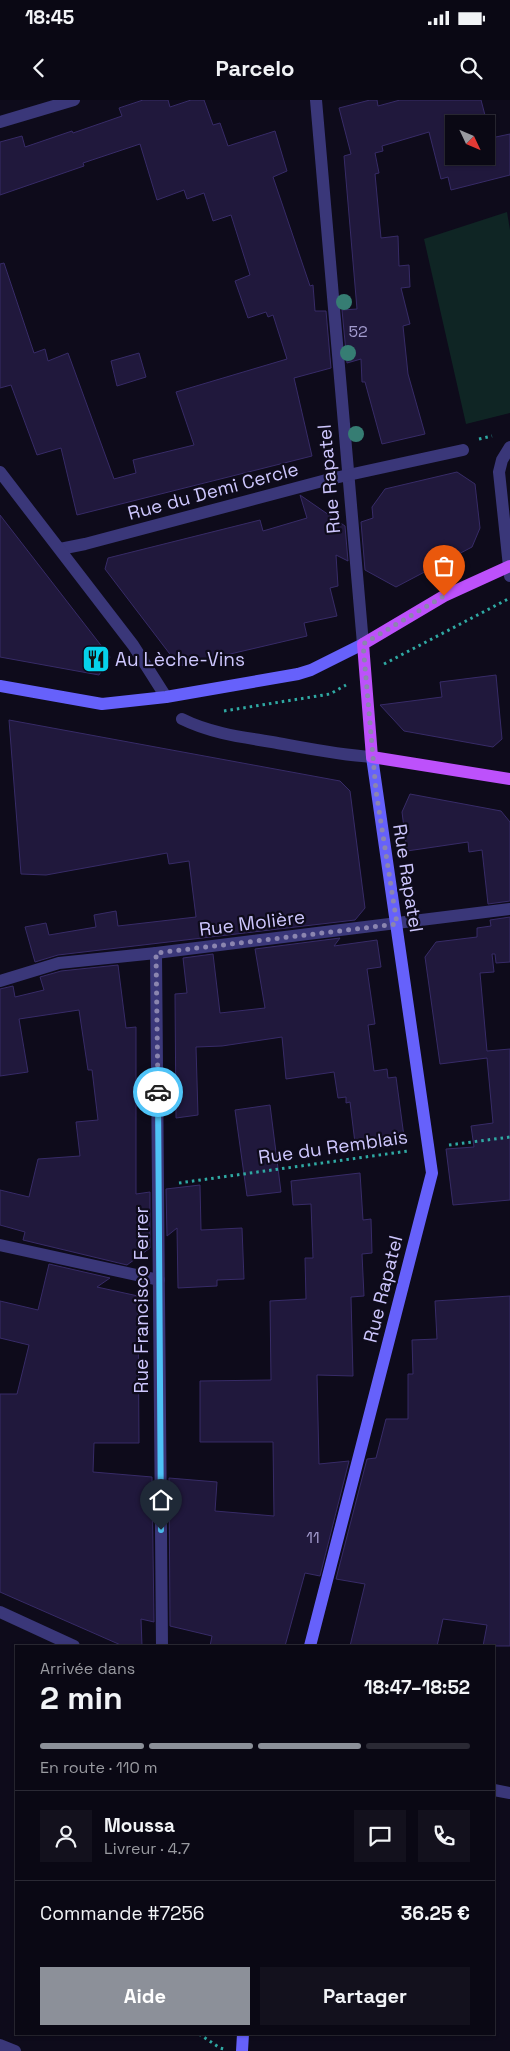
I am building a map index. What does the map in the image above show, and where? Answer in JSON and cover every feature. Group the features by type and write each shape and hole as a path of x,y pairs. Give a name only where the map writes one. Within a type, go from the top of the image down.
{"main road":[{"path":"0,686 102,704 166,697 312,670 363,644 444,596 510,569"},
{"name":"Rue Rapatel","path":"310,1645 432,1173 372,757 363,644"},
{"path":"372,757 510,779"},
{"path":"242,2050 243,2035"}],"street":[{"path":"0,122 74,100"},
{"name":"Rue Rapatel","path":"316,100 363,644"},
{"path":"510,447 502,460 500,472 510,569"},
{"name":"Rue du Demi Cercle","path":"60,549 348,476 463,450"},
{"path":"0,472 133,645 166,697"},
{"path":"182,719 197,727 227,734 347,755 372,757"},
{"name":"Rue Molière","path":"0,981 58,963 156,953 510,909"},
{"name":"Rue Francisco Ferrer","path":"156,953 162,1645"},
{"path":"0,1245 159,1280"},
{"path":"0,1612 72,1645"},
{"path":"495,1790 510,1793"},
{"path":"0,2045 15,2051"}],"path":[{"path":"463,450 468,448 468,442 494,436"},
{"path":"385,663 510,598"},
{"name":"Rue du Remblais","path":"159,1185 510,1137"},
{"path":"200,2035 220,2048 242,2050"}],"green space":[{"path":"507,212 510,230 510,413 466,424 424,239"}],"building":[{"path":"143,100 168,100 170,107 191,100 204,100 213,125 220,123 228,146 275,131 287,171 273,177 310,286 313,285 315,311 326,311 331,368 294,378 312,456 77,515 61,448 37,455 11,385 0,388 0,264 4,263 34,353 45,349 48,361 68,353 114,479 136,473 133,460 194,445 176,392 287,359 273,315 268,317 266,312 248,318 235,281 250,275 231,215 213,221 204,193 187,199 184,190 157,200 140,144 83,163 84,166 0,195 0,142 22,136 25,147 72,131 73,133 122,116 119,108"},
{"path":"370,100 377,100 378,106 400,100 481,100 485,115 445,115 445,165 495,165 495,137 510,134 510,175 451,190 448,177 441,179 429,132 382,146 383,151 375,153 379,173 375,174 381,238 398,236 399,266 409,265 410,287 401,288 410,324 403,326 408,374 425,434 382,444 365,382 362,382 361,359 347,363 342,310 357,309 344,156 351,154 339,108"},
{"path":"139,353 146,377 117,386 111,361"},
{"path":"457,472 475,484 480,528 472,547 396,587 365,570 361,522 373,518 372,507 385,489"},
{"path":"300,495 345,526 348,561 336,555 338,586 330,588 337,616 304,623 307,636 179,666 105,569 108,558 260,520 263,531 307,518"},
{"path":"0,515 110,657 99,675 0,657"},
{"path":"496,675 502,739 493,747 404,731 380,705 442,697 440,682"},
{"path":"9,720 340,781 350,791 365,908 355,920 58,955 35,962 25,927 46,923 49,935 96,927 94,915 116,911 118,926 196,917 189,861 169,864 167,853 46,875 21,874"},
{"path":"410,794 501,811 510,822 510,901 488,904 482,850 469,852 468,842 407,851 402,812"},
{"path":"510,917 510,962 496,963 495,954 492,954 494,972 480,973 487,1051 510,1049 510,1200 453,1205 446,1149 474,1147 471,1126 493,1123 487,1058 440,1064 425,957 436,942 477,937 477,928 491,926 490,920"},
{"path":"340,938 334,946 377,940 381,967 367,969 375,1024 368,1025 374,1071 387,1069 388,1078 396,1077 405,1144 356,1151 350,1102 346,1103 346,1097 338,1098 334,1072 286,1079 282,1037 222,1046 196,1047 198,1115 176,1118 175,994 187,993 183,958 213,954 220,1013 265,1008 255,949"},
{"path":"118,965 126,1028 136,1027 136,1194 150,1192 150,1248 127,1265 23,1240 25,1232 0,1225 0,1190 29,1197 38,1159 80,1156 76,1122 98,1120 92,1070 88,1070 79,1010 19,1019 28,1072 0,1076 0,989 13,986 15,997 44,990 40,977 61,971"},
{"path":"270,1105 281,1192 247,1196 235,1110"},
{"path":"360,1173 363,1220 371,1219 372,1253 362,1254 364,1296 351,1297 353,1376 317,1375 319,1464 349,1461 320,1576 305,1573 285,1645 210,1645 212,1636 170,1626 169,1478 217,1482 215,1511 274,1516 273,1442 200,1442 200,1381 271,1380 270,1301 306,1299 305,1258 313,1258 311,1204 293,1205 291,1181"},
{"path":"200,1185 201,1230 242,1228 244,1279 217,1280 217,1286 178,1288 177,1228 167,1236 166,1189"},
{"path":"49,1264 110,1278 97,1287 138,1296 139,1443 94,1443 93,1472 152,1477 154,1622 141,1619 142,1645 121,1645 0,1592 0,1394 17,1394 29,1345 0,1338 0,1301 38,1310"},
{"path":"510,1296 510,1646 483,1645 487,1625 443,1619 437,1645 350,1645 365,1584 336,1579 367,1459 376,1458 386,1419 408,1419 408,1374 413,1374 412,1340 437,1339 435,1301"}],"way so far":[{"path":"158,1092 156,953 397,924 376,791 363,644 444,596"}],"place":[{"name":"Au Lèche-Vins","path":"96,659"}],"route":[{"path":"158,1092 161,1530"}]}
